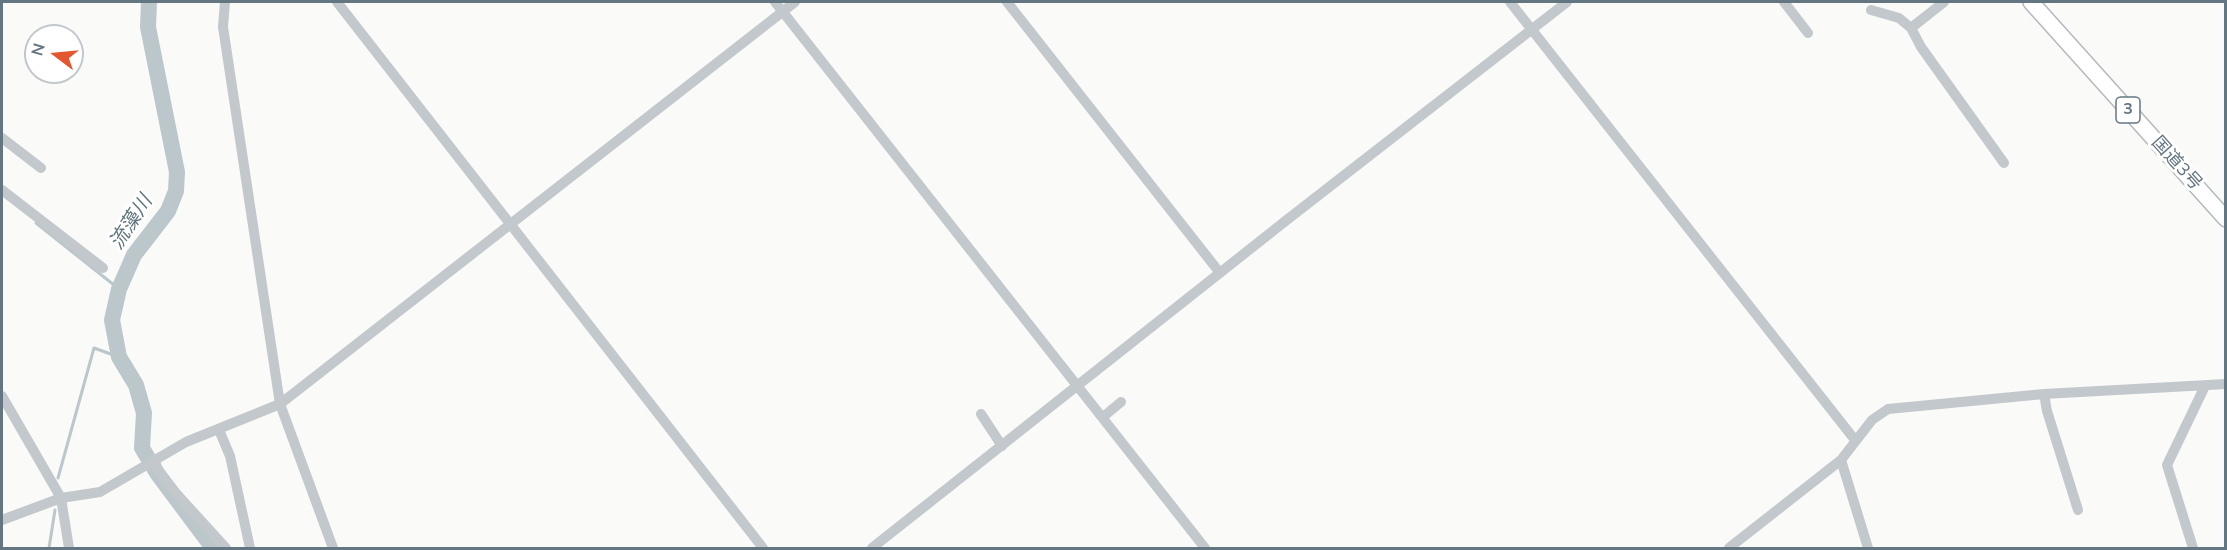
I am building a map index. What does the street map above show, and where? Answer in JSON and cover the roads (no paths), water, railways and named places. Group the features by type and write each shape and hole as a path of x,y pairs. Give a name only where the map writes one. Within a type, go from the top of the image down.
{"highway":[{"name":"国道3号","path":"2031,2 2226,219"}],"street":[{"path":"225,2 223,27 280,404 333,549"},
{"path":"337,2 763,549"},
{"path":"775,2 1205,549"},
{"path":"2,520 61,498 100,492 186,442 280,404 795,2"},
{"path":"1007,2 1220,273"},
{"path":"1510,2 1855,440"},
{"path":"872,549 1567,2"},
{"path":"1784,2 1808,33"},
{"path":"1911,28 1944,2"},
{"path":"1871,10 1899,18 1911,28 1921,47 2004,163"},
{"path":"2,138 41,168"},
{"path":"2,190 103,268"},
{"path":"1729,549 1840,460 1872,420 1888,409 2044,394 2224,384 2226,396"},
{"path":"2193,549 2167,465 2205,386"},
{"path":"2044,394 2047,411 2078,510"},
{"path":"2,396 61,498 69,549"},
{"path":"1102,417 1121,402"},
{"path":"981,414 1002,446"},
{"path":"219,430 230,456 250,549"},
{"path":"154,459 157,470 226,549"},
{"path":"1840,460 1868,549"}],"waterway":[{"name":"流藻川","path":"149,2 148,27 177,172 176,191 168,211 134,255 119,289 112,320 119,357 136,385 144,413 142,448 157,473 213,548"},
{"path":"36,223 119,289"},
{"path":"58,478 94,348 119,357"},
{"path":"49,548 55,510"}]}
